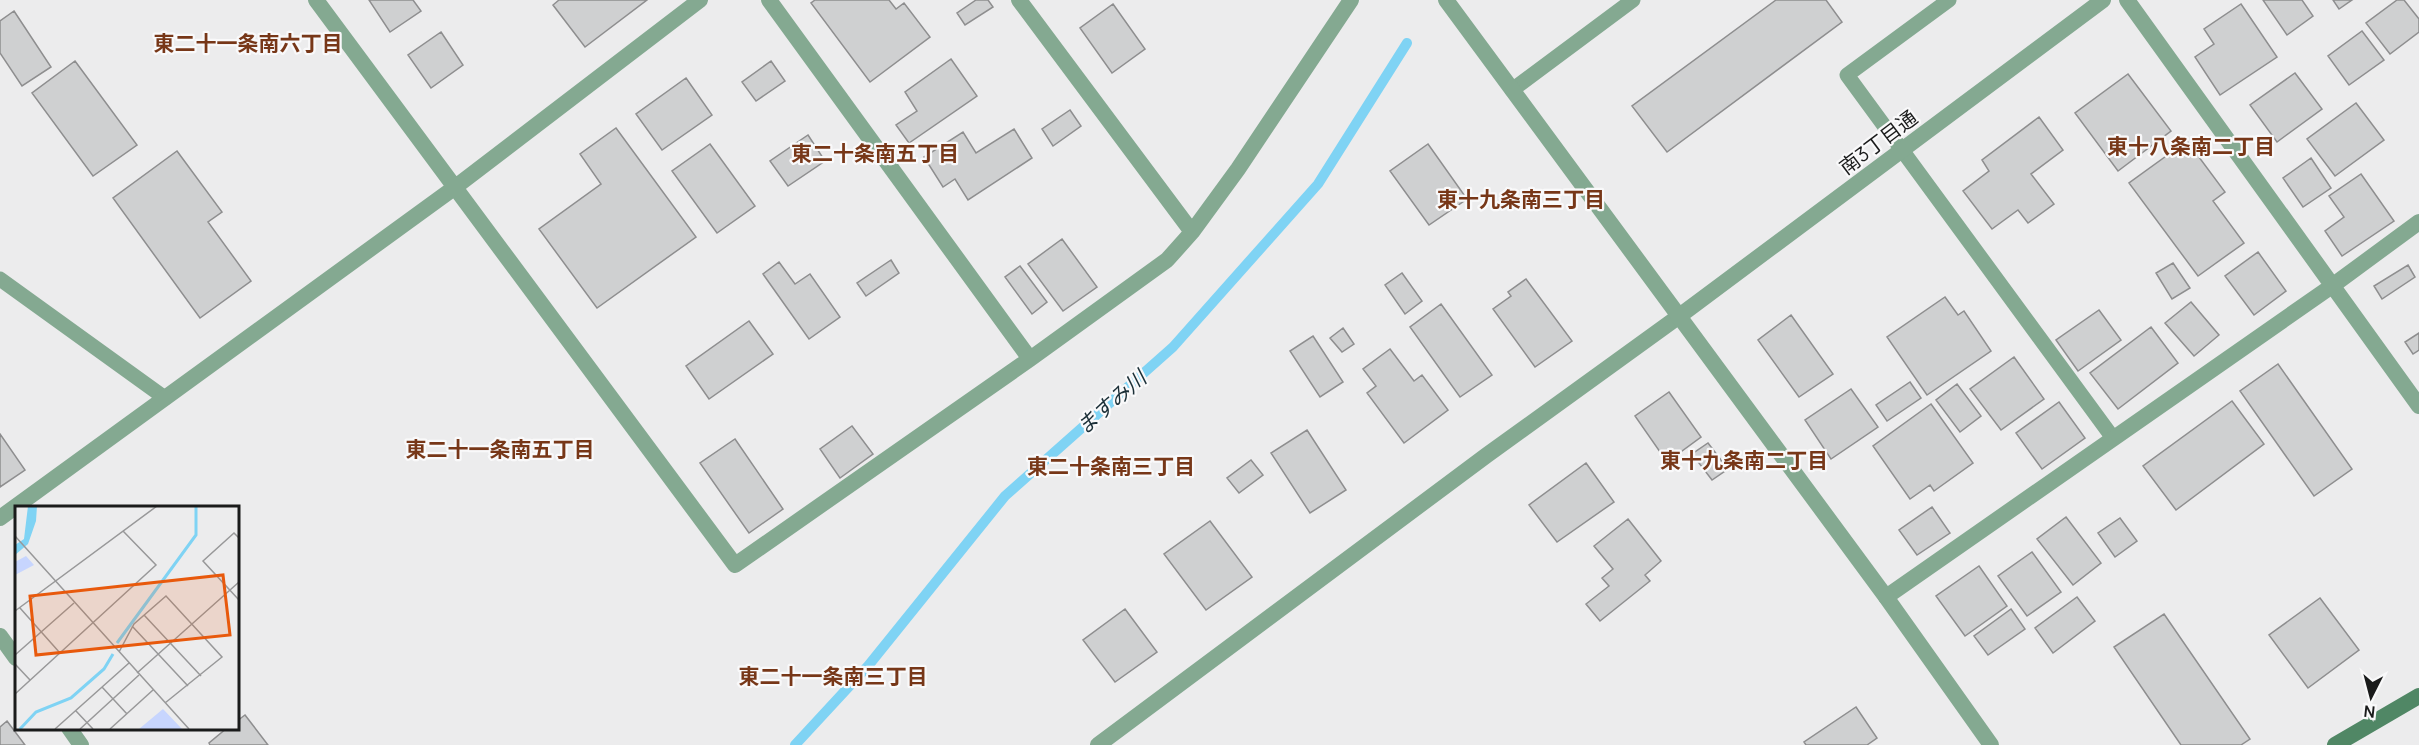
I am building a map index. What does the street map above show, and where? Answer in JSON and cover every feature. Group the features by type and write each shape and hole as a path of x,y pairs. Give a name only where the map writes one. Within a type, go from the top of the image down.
{"main road":[{"path":"2335,745 2419,696"}],"street":[{"path":"316,0 735,565 1030,359 1167,260 1192,232 1238,169 1351,0"},
{"path":"16,506 454,188 700,0"},
{"path":"769,0 1030,359"},
{"path":"1019,0 1192,232"},
{"path":"1446,0 1886,597 1991,745"},
{"name":"南3丁目通","path":"1098,745 2103,0"},
{"path":"2127,0 2419,406"},
{"path":"1886,597 2332,286 2419,222"},
{"path":"0,518 15,507"},
{"path":"0,636 15,657"},
{"path":"70,730 81,745"}],"lane":[{"path":"1512,90 1633,0"},
{"path":"1949,0 1847,75 2114,438"},
{"path":"0,279 165,398"}],"building":[{"path":"369,0 413,0 421,11 390,32"},
{"path":"559,0 647,0 585,47 553,5"},
{"path":"815,0 889,0 896,9 904,3 930,37 870,82 811,3"},
{"path":"976,0 988,0 993,7 965,25 957,13"},
{"path":"1776,0 1826,0 1842,22 1667,152 1632,106"},
{"path":"2263,0 2302,0 2313,16 2287,35"},
{"path":"2333,0 2352,0 2339,9"},
{"path":"2397,0 2404,0 2419,19 2419,32 2390,54 2366,23"},
{"path":"1113,4 1145,49 1112,73 1080,28"},
{"path":"2241,4 2277,57 2220,95 2195,57 2214,44 2204,29"},
{"path":"14,11 51,67 22,86 0,53 0,21"},
{"path":"2362,31 2384,60 2349,85 2328,56"},
{"path":"441,32 463,65 431,88 408,55"},
{"path":"951,59 977,96 909,143 896,125 917,111 905,92"},
{"path":"75,61 137,145 93,176 32,93"},
{"path":"771,61 785,81 756,101 742,82"},
{"path":"2295,73 2322,109 2277,142 2250,105"},
{"path":"2128,74 2171,131 2118,171 2075,113"},
{"path":"686,78 712,115 662,150 636,114"},
{"path":"2356,103 2384,140 2335,176 2307,139"},
{"path":"1070,110 1081,126 1053,146 1042,129"},
{"path":"2039,117 2063,150 2031,174 2054,204 2028,223 2018,210 1992,229 1963,191 1989,171 1982,160"},
{"path":"616,128 696,237 597,308 539,229 601,184 580,154"},
{"path":"1014,129 1032,158 968,200 955,179 943,187 924,157 963,132 976,153"},
{"path":"808,135 825,161 788,186 770,161"},
{"path":"2187,141 2225,192 2213,201 2244,243 2198,276 2129,183"},
{"path":"710,144 755,206 717,233 672,171"},
{"path":"1428,144 1467,199 1429,225 1390,171"},
{"path":"177,151 222,212 208,222 251,281 200,318 113,198"},
{"path":"2311,158 2331,188 2303,207 2283,178"},
{"path":"2361,174 2394,221 2342,256 2325,231 2344,217 2329,196"},
{"path":"1062,239 1097,287 1063,311 1028,264"},
{"path":"2258,252 2286,291 2254,315 2225,276"},
{"path":"891,260 899,273 866,296 857,283"},
{"path":"779,262 795,284 810,274 840,317 809,339 763,274"},
{"path":"2173,263 2190,288 2172,299 2156,273"},
{"path":"2408,265 2415,277 2382,299 2374,286"},
{"path":"1020,266 1047,302 1032,314 1005,277"},
{"path":"1402,273 1422,301 1405,314 1385,285"},
{"path":"1526,279 1572,341 1535,367 1493,309 1511,296 1508,292"},
{"path":"1945,297 1958,315 1964,311 1991,351 1927,395 1887,337"},
{"path":"2191,302 2219,335 2194,356 2165,323"},
{"path":"1441,304 1492,375 1460,397 1410,327"},
{"path":"2099,310 2121,340 2078,371 2056,340"},
{"path":"1791,315 1833,374 1799,397 1758,340"},
{"path":"749,321 773,354 709,399 686,366"},
{"path":"2151,327 2178,363 2118,409 2090,373"},
{"path":"1343,328 1354,344 1342,352 1330,338"},
{"path":"2419,333 2419,350 2413,354 2405,342"},
{"path":"1313,336 1343,382 1320,397 1290,351"},
{"path":"1390,349 1414,381 1422,375 1448,410 1404,443 1367,393 1376,386 1363,369"},
{"path":"2014,357 2044,399 2001,430 1970,389"},
{"path":"2278,364 2352,469 2314,496 2240,391"},
{"path":"1910,382 1921,398 1887,421 1876,405"},
{"path":"1957,384 1981,416 1960,432 1936,400"},
{"path":"1851,389 1878,427 1831,459 1805,420"},
{"path":"1669,392 1701,437 1667,462 1635,416"},
{"path":"2232,401 2264,444 2176,510 2143,466"},
{"path":"2059,402 2085,438 2042,469 2016,433"},
{"path":"1931,404 1973,463 1934,491 1930,485 1910,499 1873,446"},
{"path":"852,426 873,454 840,478 820,449"},
{"path":"1307,430 1346,490 1310,513 1271,453"},
{"path":"0,434 25,470 0,487"},
{"path":"735,439 783,509 749,533 700,463"},
{"path":"1708,443 1728,469 1712,480 1692,454"},
{"path":"1251,460 1263,475 1239,493 1227,478"},
{"path":"1586,463 1614,502 1557,542 1529,505"},
{"path":"1932,507 1950,533 1917,555 1899,530"},
{"path":"2066,517 2101,563 2073,585 2037,539"},
{"path":"2120,518 2137,541 2115,557 2098,533"},
{"path":"1628,519 1661,561 1645,575 1650,581 1600,621 1586,604 1609,586 1602,578 1613,569 1594,546"},
{"path":"1210,521 1252,577 1206,610 1164,554"},
{"path":"2032,552 2061,592 2027,616 1998,576"},
{"path":"1979,566 2007,606 1965,636 1936,596"},
{"path":"2077,597 2095,621 2053,653 2035,628"},
{"path":"2320,598 2359,650 2308,688 2269,635"},
{"path":"1125,609 1157,652 1115,682 1083,640"},
{"path":"2011,609 2025,629 1988,655 1974,636"},
{"path":"2164,614 2250,739 2241,745 2181,745 2114,647"},
{"path":"1856,707 1877,738 1867,745 1806,745 1804,742"},
{"path":"245,715 268,745 210,745 209,743 225,730 238,730 238,720"},
{"path":"7,721 25,745 0,745 0,727"}],"waterway":[{"name":"ますみ川","path":"795,745 868,666 1005,496 1173,347 1318,184 1407,43"}],"district":[{"name":"東二十一条南六丁目","path":"248,43"},
{"name":"東十八条南二丁目","path":"2191,146"},
{"name":"東二十条南五丁目","path":"875,153"},
{"name":"東十九条南三丁目","path":"1521,199"},
{"name":"東二十一条南五丁目","path":"500,449"},
{"name":"東十九条南二丁目","path":"1744,460"},
{"name":"東二十条南三丁目","path":"1111,466"},
{"name":"東二十一条南三丁目","path":"833,676"}]}
